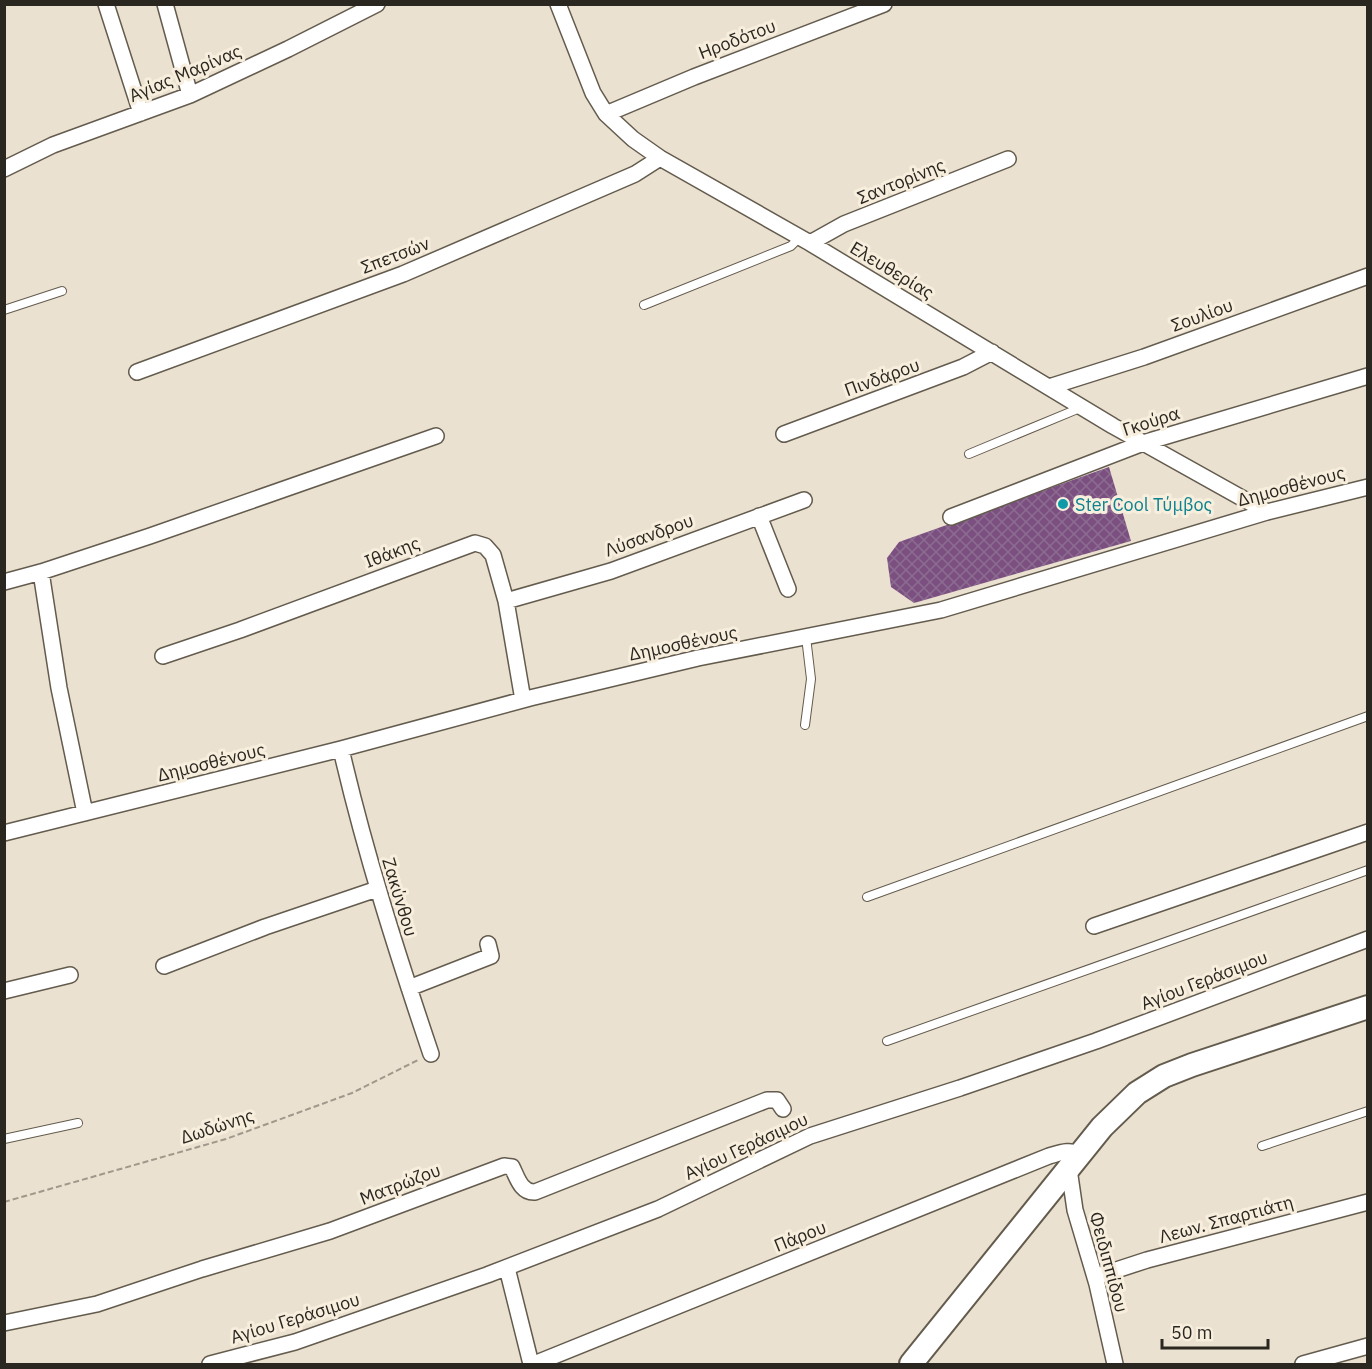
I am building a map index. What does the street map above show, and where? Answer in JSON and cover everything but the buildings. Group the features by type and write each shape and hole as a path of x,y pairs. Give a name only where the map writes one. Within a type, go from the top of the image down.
{"main road":[{"path":"911,1365 1121,1107 1154,1081 1192,1065 1368,1007"}],"street":[{"path":"106,4 141,113"},
{"path":"165,4 190,95"},
{"name":"Αγίας Μαρίνας","path":"4,169 53,145 190,95 288,50 377,4"},
{"name":"Ελευθερίας","path":"558,4 593,93 606,114 633,139 660,158 805,240 1143,443 1267,512"},
{"name":"Ηροδότου","path":"606,114 694,77 884,4"},
{"name":"Σπετσών","path":"137,372 403,274 635,174 660,158"},
{"name":"Σαντορίνης","path":"805,240 1008,159"},
{"name":"Σουλίου","path":"1048,387 1144,357 1368,276"},
{"name":"Πινδάρου","path":"784,434 963,367 992,352"},
{"name":"Γκούρα","path":"951,517 1143,443 1368,376"},
{"path":"4,582 41,572 436,436"},
{"name":"Δημοσθένους","path":"4,833 341,749 523,700 698,658 941,610 1267,512 1368,487"},
{"name":"Λύσανδρου","path":"506,601 611,571 804,500"},
{"path":"759,516 788,589"},
{"name":"Ιθάκης","path":"162,656 240,630 475,543 485,546 493,555 506,601 523,700"},
{"path":"41,572 59,688 85,813"},
{"name":"Ζακύνθου","path":"341,749 356,817 377,889 431,1054"},
{"path":"1094,926 1368,832"},
{"path":"164,966 265,927 377,889"},
{"name":"Αγίου Γεράσιμου","path":"210,1365 295,1342 507,1268 658,1209 810,1136 1096,1041 1368,939"},
{"path":"409,988 491,956 488,944"},
{"path":"4,991 70,975"},
{"name":"Ματρώζου","path":"4,1323 97,1304 202,1269 330,1231 504,1166 512,1167 522,1188 529,1193 535,1192 767,1100 777,1100 783,1109"},
{"name":"Πάρου","path":"533,1365 1049,1156 1074,1151 1075,1161"},
{"name":"Φειδιππίδου","path":"1075,1161 1075,1210 1095,1277 1115,1365"},
{"name":"Λεων. Σπαρτιάτη","path":"1095,1277 1148,1260 1368,1202"},
{"path":"507,1268 533,1365"},
{"path":"1303,1365 1368,1346"}],"lane":[{"path":"644,305 805,240"},
{"path":"4,310 62,291"},
{"path":"969,453 1082,407"},
{"path":"805,725 811,679 806,637"},
{"path":"867,897 1368,716"},
{"path":"887,1041 1368,870"},
{"path":"1262,1146 1368,1111"},
{"path":"4,1139 78,1123"}],"path":[{"name":"Δωδώνης","path":"4,1202 226,1139 352,1093 431,1054"}],"place":[{"name":"Ster Cool Τύμβος","path":"1063,504"}]}
